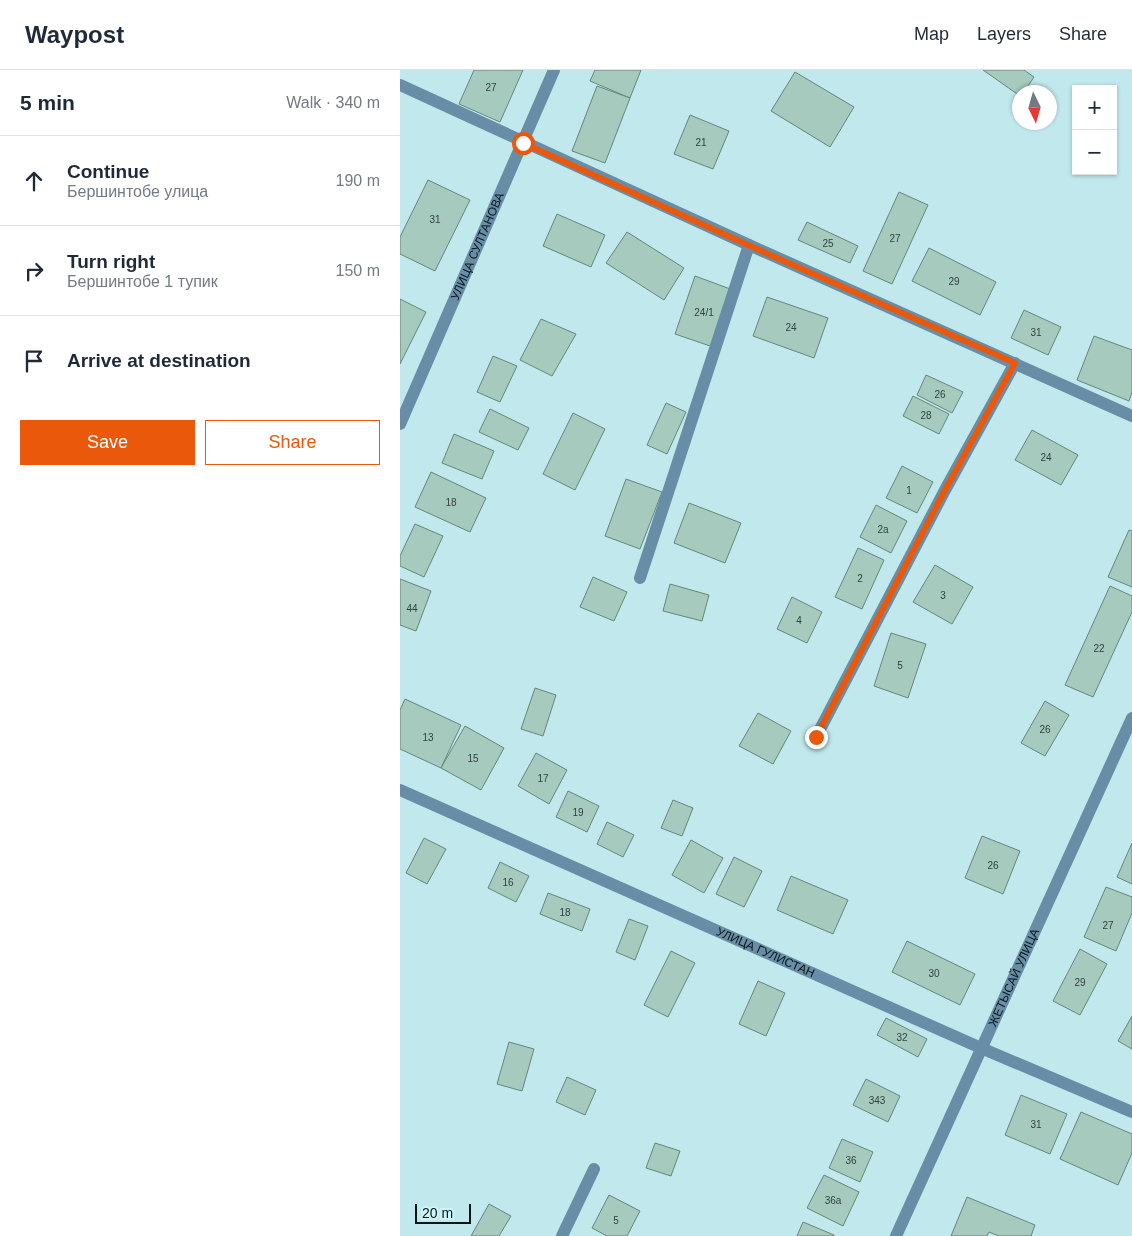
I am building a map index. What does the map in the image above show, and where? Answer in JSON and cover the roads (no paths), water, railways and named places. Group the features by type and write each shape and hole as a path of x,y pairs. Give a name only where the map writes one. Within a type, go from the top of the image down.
{"street":[{"name":"УЛИЦА СУЛТАНОВА","path":"400,424 554,70"},
{"path":"400,85 748,245 1132,416"},
{"path":"640,578 748,245"},
{"path":"816,737 945,490 1015,363"},
{"name":"ЖЕТЫСАЙ УЛИЦА","path":"896,1236 1132,718"},
{"name":"УЛИЦА ГУЛИСТАН","path":"400,790 981,1048 1132,1112"},
{"path":"562,1236 594,1168"}]}
